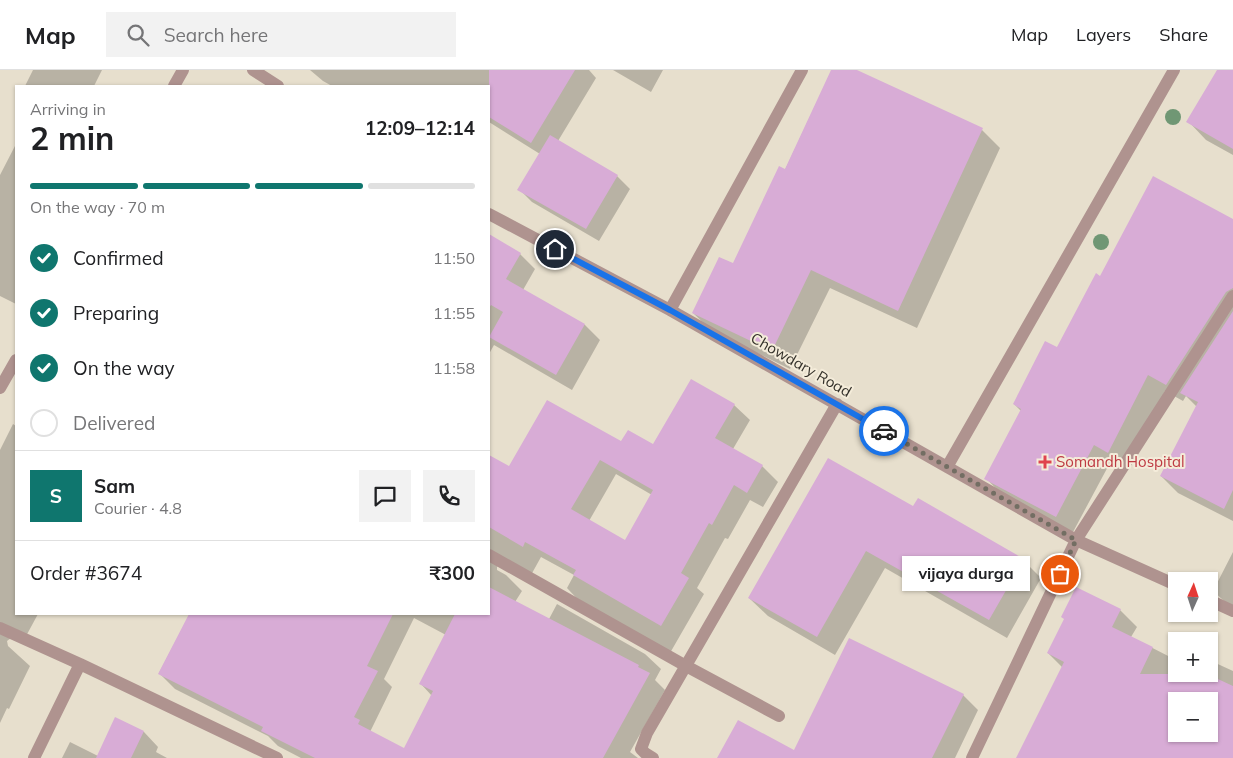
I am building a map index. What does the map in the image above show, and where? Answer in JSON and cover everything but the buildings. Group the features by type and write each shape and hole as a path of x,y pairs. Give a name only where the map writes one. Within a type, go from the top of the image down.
{"street":[{"path":"175,85 183,70"},
{"path":"253,70 276,85"},
{"path":"670,310 802,70"},
{"path":"947,467 1174,70"},
{"name":"Chowdary Road","path":"490,215 670,310 1076,540 1168,581"},
{"path":"972,758 1076,540 1233,296"},
{"path":"0,388 15,362"},
{"path":"653,758 641,749 642,743 837,404"},
{"path":"490,556 779,716"},
{"path":"1218,604 1233,611"},
{"path":"0,628 80,664 276,758"},
{"path":"34,758 80,664"}],"way so far":[{"path":"884,431 1076,540 1060,574"}],"place":[{"name":"Somandh Hospital","path":"1045,462"},
{"name":"vijaya durga","path":"1060,574"}],"route":[{"path":"555,249 670,310 884,431"}]}
